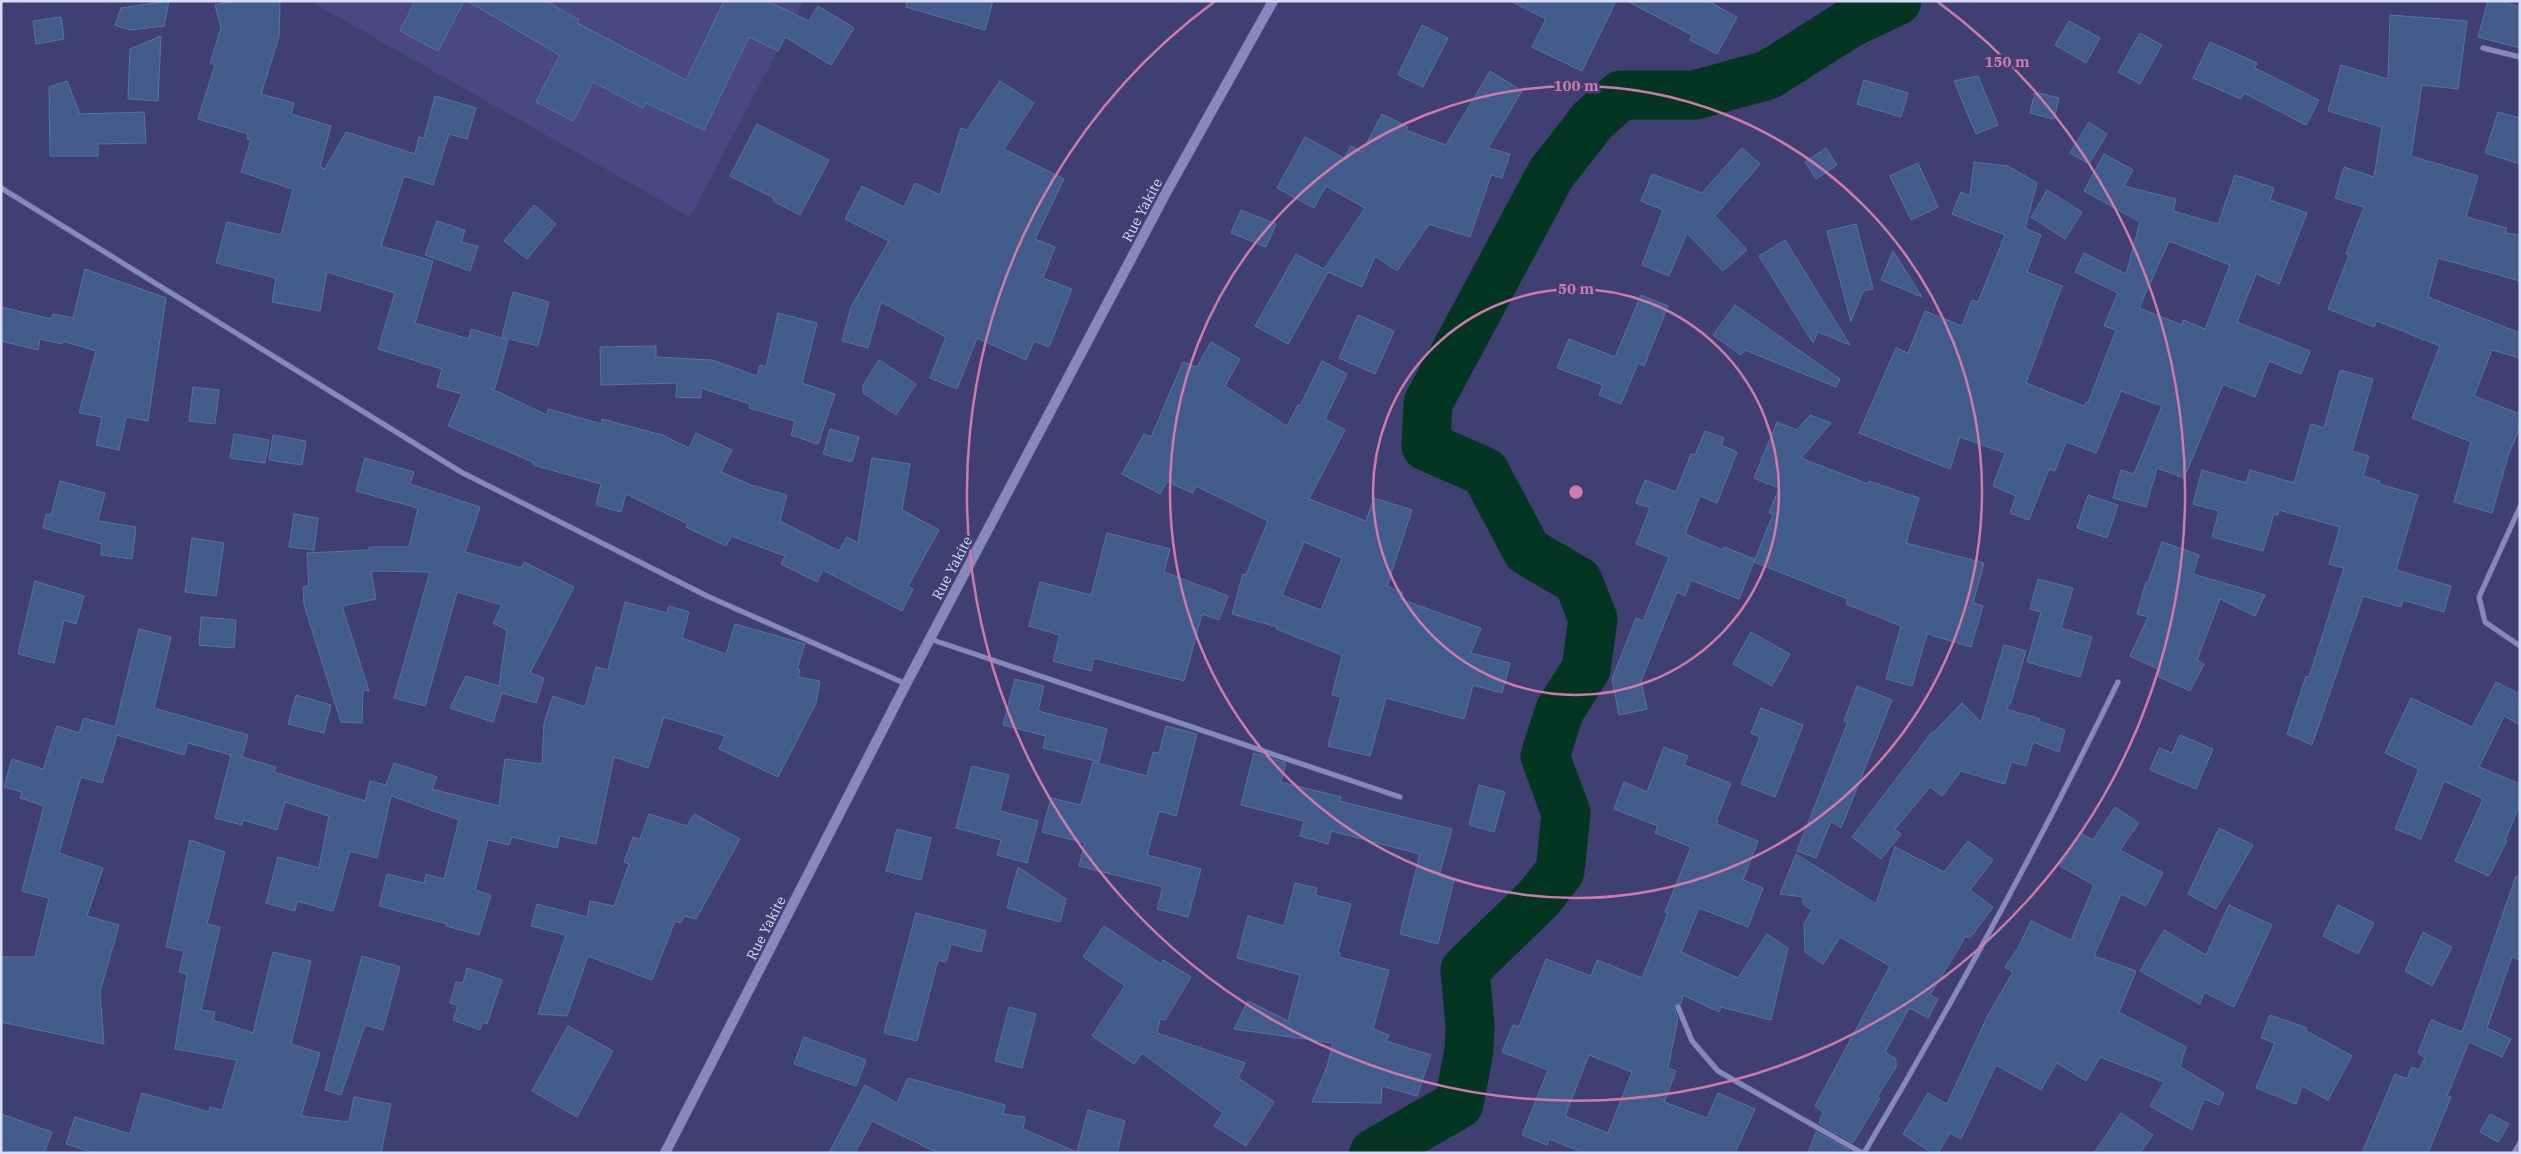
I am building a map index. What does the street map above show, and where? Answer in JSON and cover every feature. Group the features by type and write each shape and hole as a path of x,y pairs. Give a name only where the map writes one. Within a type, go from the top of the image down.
{"main road":[{"name":"Rue Yakite","path":"665,1153 906,684 1163,198 1273,1"}],"street":[{"path":"2483,48 2520,57"},
{"path":"1,188 461,472 707,596 906,684"},
{"path":"2520,507 2479,597 2485,622 2520,646"},
{"path":"930,639 1400,796"},
{"path":"1678,1007 1692,1041 1718,1071 1863,1153 1927,1046 2060,801 2118,682"},
{"path":"2514,1153 2520,1142"}],"shaded area":[{"path":"310,1 804,1 690,217"}],"building":[{"path":"169,1 164,26 130,30 115,25 121,8"},
{"path":"233,1 280,1 279,37 261,94 294,103 291,114 331,126 320,167 325,169 346,132 415,154 419,137 424,138 435,96 476,108 467,139 449,134 433,185 404,176 381,246 433,261 415,323 469,339 471,329 508,340 495,388 490,388 547,415 548,409 602,424 602,419 662,435 689,448 696,433 732,450 721,472 751,485 787,495 780,521 839,551 847,537 858,543 872,458 910,464 902,510 939,530 908,586 913,589 902,611 823,570 817,582 781,564 785,556 731,536 726,546 686,527 688,524 626,494 621,512 596,505 601,484 533,465 533,462 448,426 462,394 437,387 442,369 378,349 395,293 327,272 320,311 272,302 276,278 216,263 227,222 281,235 293,189 241,172 251,140 247,139 248,134 198,119 215,65 210,63 221,28 215,5"},
{"path":"415,1 464,1 438,51 400,31"},
{"path":"467,1 546,1 579,20 577,23 686,80 724,1 767,1 809,21 818,6 854,28 831,65 785,37 778,51 749,37 704,130 646,103 643,108 593,82 573,121 536,102 560,55"},
{"path":"907,1 993,1 985,30 906,7"},
{"path":"1510,1 1616,1 1582,71 1532,47 1546,19"},
{"path":"1627,1 1708,1 1737,17 1717,54 1690,40 1692,35"},
{"path":"2488,1 2500,1 2520,7 2520,48 2478,37"},
{"path":"2390,15 2467,21 2458,89 2422,85 2411,156 2478,176 2466,217 2507,228 2505,233 2520,235 2520,281 2438,258 2428,297 2520,333 2520,358 2492,350 2474,396 2520,414 2520,427 2508,456 2492,513 2454,502 2471,442 2412,418 2440,346 2377,321 2374,327 2328,309 2349,255 2346,254 2364,207 2335,198 2344,167 2374,177 2382,127 2328,111 2341,65 2388,79"},
{"path":"61,17 64,39 36,44 33,21"},
{"path":"2069,21 2100,38 2086,63 2055,45"},
{"path":"1422,25 1448,38 1423,87 1398,75"},
{"path":"2140,33 2162,45 2140,84 2118,72"},
{"path":"161,36 158,101 128,99 130,49"},
{"path":"2210,42 2257,63 2255,68 2319,100 2306,125 2244,93 2241,99 2193,78"},
{"path":"1490,71 1522,91 1488,148 1510,154 1502,178 1491,175 1470,237 1429,224 1397,271 1375,256 1362,287 1328,272 1288,344 1255,326 1296,254 1324,269 1365,208 1326,186 1314,208 1277,188 1305,137 1344,158 1351,146 1362,152 1382,114 1408,127 1406,130 1446,145"},
{"path":"1978,76 1998,125 1976,134 1954,81"},
{"path":"1864,80 1908,93 1901,117 1857,104"},
{"path":"67,81 80,114 144,112 146,143 98,144 98,156 50,156 49,87"},
{"path":"1000,81 1034,103 1004,149 1064,179 1035,239 1055,247 1043,278 1072,289 1049,347 1034,341 1026,360 977,338 957,389 930,378 946,337 881,302 868,348 842,341 851,307 889,241 845,219 862,186 904,207 915,183 940,195 961,128 967,130"},
{"path":"2035,92 2059,98 2054,119 2030,113"},
{"path":"2498,112 2520,118 2520,164 2485,153"},
{"path":"2089,122 2107,134 2089,164 2070,153"},
{"path":"757,124 829,160 800,215 773,201 774,198 730,176"},
{"path":"1742,148 1760,164 1715,216 1747,250 1723,271 1687,233 1669,276 1642,265 1663,210 1641,201 1652,174 1702,193"},
{"path":"1826,148 1837,165 1816,179 1805,162"},
{"path":"2104,154 2133,170 2124,186 2176,199 2173,211 2218,224 2235,175 2274,188 2270,200 2307,213 2279,284 2256,274 2237,322 2310,351 2301,374 2269,361 2255,397 2223,384 2184,478 2157,468 2146,507 2113,498 2121,470 2134,474 2162,406 2121,391 2096,453 2066,442 2055,471 2049,469 2029,520 2010,513 2016,496 1993,486 2005,453 1960,437 1950,469 1859,433 1896,348 1908,353 1925,311 1962,326 1972,300 1978,302 2005,235 1952,214 1961,192 1970,196 1974,162 2008,166 2037,183 2025,228 2041,235 2027,272 2062,286 2026,383 2084,406 2086,402 2088,403 2116,330 2104,326 2118,293 2075,272 2084,253 2126,274 2140,222 2084,191","holes":["2169,241 2230,265 2205,329 2183,320 2182,325 2139,308"]},
{"path":"1918,163 1938,207 1911,220 1890,176"},
{"path":"2047,190 2082,212 2065,239 2031,217"},
{"path":"534,205 556,224 527,259 504,241"},
{"path":"1241,210 1276,224 1266,247 1231,233"},
{"path":"437,221 465,230 461,242 478,246 470,271 425,255"},
{"path":"1856,224 1873,289 1863,291 1851,322 1827,231"},
{"path":"1785,240 1850,345 1818,332 1813,343 1759,256"},
{"path":"1893,251 1922,297 1881,280"},
{"path":"85,269 166,298 148,421 126,417 119,450 96,445 102,417 79,413 96,351 63,341 62,344 40,339 38,350 1,341 1,307 51,319 53,314 73,318"},
{"path":"513,292 549,302 538,346 502,337"},
{"path":"1641,295 1668,306 1644,366 1638,363 1621,404 1599,395 1603,385 1557,368 1569,339 1615,357"},
{"path":"1735,305 1840,379 1836,387 1745,350 1741,355 1713,335"},
{"path":"778,313 817,323 802,383 835,394 818,444 791,435 795,421 749,408 750,404 701,388 701,398 676,397 677,383 601,385 600,347 656,346 656,357 712,360 757,376 760,365 766,367"},
{"path":"1358,315 1394,331 1375,374 1339,358"},
{"path":"1211,342 1240,359 1225,386 1287,426 1298,405 1300,406 1322,361 1347,374 1325,419 1345,430 1309,499 1366,521 1374,498 1412,510 1387,586 1403,593 1400,599 1481,628 1471,653 1510,663 1502,693 1473,685 1464,719 1386,698 1370,756 1328,746 1341,697 1332,695 1342,655 1276,629 1277,627 1232,614 1243,574 1246,575 1268,521 1196,486 1193,493 1167,482 1160,494 1122,474 1144,434 1151,437 1183,362 1197,367","holes":["1304,542 1342,558 1321,610 1282,595"]},
{"path":"879,360 916,384 896,415 863,393 863,385"},
{"path":"2340,370 2373,379 2352,451 2369,456 2363,476 2380,481 2379,484 2418,495 2396,570 2451,586 2444,612 2403,600 2401,607 2363,596 2312,745 2287,734 2306,676 2309,677 2344,568 2329,564 2340,527 2279,510 2278,515 2274,514 2263,551 2212,537 2219,511 2193,504 2202,470 2246,483 2250,470 2294,483 2311,424 2324,428"},
{"path":"193,387 219,390 215,424 189,421"},
{"path":"1810,415 1831,423 1801,458 1868,484 1869,481 1919,498 1906,543 1984,563 1973,603 1983,606 1971,647 1927,634 1912,686 1886,679 1901,626 1846,604 1848,599 1754,562 1773,514 1769,513 1779,488 1754,478 1777,422 1797,430"},
{"path":"830,429 859,437 852,462 823,454"},
{"path":"1705,431 1724,438 1721,445 1737,452 1717,503 1700,496 1685,534 1723,550 1724,547 1755,559 1739,599 1691,580 1685,596 1677,592 1641,681 1647,709 1619,715 1612,679 1636,618 1643,621 1669,557 1636,544 1650,508 1636,503 1645,480 1676,492 1691,454 1695,455"},
{"path":"234,434 269,440 265,463 230,458"},
{"path":"273,435 306,441 302,465 269,460"},
{"path":"365,458 414,472 410,484 480,507 465,552 521,568 524,562 574,587 530,673 544,678 536,703 502,693 493,722 450,708 466,676 499,686 507,630 493,623 502,605 457,592 425,706 394,698 430,572 371,571 376,599 342,606 369,691 363,690 362,723 341,722 304,605 303,587 309,586 307,553 369,550 369,547 409,547 418,508 356,491"},
{"path":"60,481 105,493 98,521 136,527 132,559 101,555 102,544 43,528 46,514 51,515"},
{"path":"2088,495 2118,505 2107,538 2077,528"},
{"path":"294,514 318,518 314,550 289,547"},
{"path":"1107,533 1170,549 1164,572 1228,596 1219,620 1202,614 1184,681 1094,658 1091,671 1053,661 1060,635 1029,626 1040,582 1091,595"},
{"path":"192,538 224,543 216,596 185,592"},
{"path":"2162,542 2199,555 2193,574 2265,595 2255,616 2220,599 2197,660 2204,664 2190,691 2157,676 2160,670 2130,656 2148,617 2137,614 2146,582 2148,582"},
{"path":"2038,579 2073,588 2061,628 2092,637 2080,677 2027,662 2041,612 2030,609"},
{"path":"35,581 84,596 76,624 64,620 54,663 18,654"},
{"path":"625,602 667,613 669,606 689,612 682,638 726,654 735,624 805,644 797,669 800,670 798,677 820,681 816,703 778,777 719,749 725,736 664,717 648,768 614,757 596,844 560,836 557,848 512,837 509,845 488,840 475,890 491,895 479,935 446,926 447,924 379,906 387,874 424,883 426,874 444,879 459,820 391,796 377,858 350,851 333,911 297,901 295,911 266,903 278,857 319,868 329,816 285,802 277,830 243,820 242,825 215,818 231,755 188,743 184,755 117,735 102,783 81,777 59,853 103,868 87,916 119,925 100,992 104,1044 1,1022 1,957 35,957 49,898 22,891 44,806 20,798 22,792 4,787 12,759 43,769 57,726 79,733 84,718 115,727 139,629 171,637 154,708 248,735 242,757 276,767 274,772 365,801 370,781 386,785 394,763 437,777 432,789 499,806 505,759 542,764 544,723 553,696 585,707 596,667 608,670"},
{"path":"201,617 236,620 234,648 199,645"},
{"path":"1751,632 1790,654 1772,686 1733,664"},
{"path":"2004,645 2026,651 2011,702 2006,709 2040,719 2039,721 2065,730 2059,752 2033,742 2026,766 2011,762 2005,784 1961,771 1942,796 1930,787 1895,829 1901,834 1881,859 1852,837 1932,732 1962,703 1981,722"},
{"path":"1015,679 1044,686 1038,711 1107,729 1099,762 1043,748 1046,736 1003,725"},
{"path":"2496,682 2520,694 2520,725 2504,716 2479,767 2520,784 2520,804 2505,840 2507,841 2489,876 2455,861 2483,799 2444,781 2421,839 2395,829 2419,769 2385,753 2411,698 2472,727"},
{"path":"1857,686 1892,700 1841,828 1831,821 1816,858 1797,851 1848,722 1844,721"},
{"path":"296,695 331,705 324,733 288,724"},
{"path":"1761,708 1803,725 1775,797 1741,784 1760,737 1751,733"},
{"path":"1166,726 1197,734 1176,816 1159,811 1147,855 1201,869 1188,917 1157,909 1163,887 1079,866 1085,843 1042,832 1051,798 1081,805 1093,762 1147,776 1153,752 1159,753"},
{"path":"2180,735 2213,749 2196,789 2150,770 2159,748 2172,753"},
{"path":"1664,747 1688,756 1684,765 1731,783 1716,824 1758,841 1743,880 1763,888 1748,927 1699,908 1681,952 1738,978 1767,934 1788,948 1771,1020 1721,1007 1719,1012 1683,995 1681,1004 1675,1004 1674,1008 1678,1019 1668,1068 1676,1071 1664,1102 1707,1118 1718,1093 1755,1109 1735,1153 1584,1153 1549,1139 1547,1145 1522,1135 1548,1070 1502,1052 1513,1025 1519,1027 1546,959 1591,976 1597,960 1642,978 1668,913 1665,912 1691,847 1655,833 1658,826 1614,809 1624,782 1647,792","holes":["1589,1055 1632,1072 1608,1133 1565,1116"]},
{"path":"1254,753 1286,763 1281,782 1341,797 1339,801 1452,829 1439,876 1454,880 1438,944 1400,934 1420,854 1331,831 1328,844 1300,836 1304,821 1241,805"},
{"path":"972,766 1009,775 1000,811 1038,821 1027,863 997,855 1001,840 956,828"},
{"path":"1479,785 1505,792 1494,832 1469,825"},
{"path":"2115,807 2139,823 2120,850 2163,873 2146,906 2121,894 2094,956 2136,971 2119,1012 2186,1047 2180,1067 2224,1093 2219,1105 2204,1099 2192,1130 2150,1106 2164,1082 2100,1057 2086,1081 2057,1063 2041,1090 1996,1065 1961,1139 1950,1133 1938,1153 1932,1153 1903,1134 1928,1093 1947,1104 1987,1017 2013,972 2005,967 2018,948 2031,921 2071,940 2094,885 2060,866 2080,833 2093,840"},
{"path":"649,814 687,826 694,814 740,839 696,919 684,916 681,923 675,921 652,980 588,956 567,1016 538,1014 566,935 531,926 537,904 587,917 590,901 614,906 629,864 624,862 633,837 640,839"},
{"path":"2219,828 2253,845 2216,909 2188,894"},
{"path":"897,829 931,838 921,880 886,871"},
{"path":"190,840 225,852 207,924 220,927 201,1010 215,1012 213,1020 253,1033 273,952 311,961 291,1044 320,1053 301,1116 349,1122 354,1097 391,1104 381,1153 95,1153 66,1144 75,1117 130,1134 142,1093 209,1112 210,1107 222,1110 237,1060 175,1049 187,974 179,972 184,951 166,947"},
{"path":"1968,841 1993,860 1970,890 1993,907 1970,938 1966,936 1930,995 1938,999 1928,1018 1909,1008 1885,1052 1896,1059 1896,1067 1877,1097 1880,1098 1853,1143 1819,1123 1823,1112 1815,1106 1890,966 1840,937 1823,964 1805,952 1804,924 1812,910 1803,904 1803,897 1780,894 1796,854 1876,904 1895,847 1944,872"},
{"path":"1018,867 1066,899 1060,922 1007,908"},
{"path":"2516,876 2520,877 2520,960 2512,957 2487,1028 2511,1039 2502,1057 2469,1042 2447,1096 2451,1097 2428,1153 2362,1153 2395,1074 2407,1079 2412,1067 2419,1070 2425,1058 2418,1053 2431,1020 2462,1032"},
{"path":"1295,883 1317,888 1315,895 1351,904 1338,952 1340,953 1339,957 1389,970 1373,1029 1389,1035 1386,1041 1431,1055 1417,1096 1382,1086 1381,1103 1312,1102 1327,1067 1333,1043 1234,1029 1248,1001 1288,1021 1300,975 1237,958 1248,916 1284,926"},
{"path":"2229,905 2272,925 2234,1007 2204,992 2200,1004 2140,971 2164,930 2206,955"},
{"path":"2338,905 2374,923 2358,954 2323,936"},
{"path":"916,913 986,931 981,952 951,944 946,962 938,960 917,1041 884,1033"},
{"path":"1104,926 1161,964 1163,960 1191,977 1165,1020 1160,1019 1157,1033 1245,1063 1238,1078 1274,1102 1246,1146 1214,1126 1223,1113 1142,1053 1134,1064 1092,1036 1125,986 1083,957"},
{"path":"2423,932 2452,947 2432,986 2405,971"},
{"path":"362,956 400,967 383,1030 365,1025 341,1095 325,1090"},
{"path":"467,968 502,980 487,1024 482,1022 480,1030 453,1020 458,1006 450,1003 456,982 463,983"},
{"path":"1009,1007 1036,1014 1022,1068 995,1061"},
{"path":"2270,1015 2307,1028 2305,1030 2352,1056 2328,1100 2302,1086 2296,1104 2256,1088 2275,1043 2261,1038"},
{"path":"568,1026 613,1051 577,1117 532,1091"},
{"path":"804,1037 866,1060 856,1086 794,1064"},
{"path":"908,1078 1005,1105 1003,1114 1025,1117 1023,1129 1077,1152 1088,1110 1125,1121 1117,1153 938,1153 872,1121 855,1153 829,1153 865,1085 897,1103"},
{"path":"2121,1113 2153,1135 2140,1153 2094,1153"},
{"path":"1,1114 52,1132 44,1153 1,1153"},
{"path":"2490,1114 2509,1124 2498,1142 2480,1132"},
{"path":"1816,1132 1849,1150 1847,1153 1808,1153"}],"waterway":[{"path":"1374,1153 1459,1104 1469,1050 1470,1025 1465,970 1538,899 1560,871 1566,813 1545,756 1560,710 1586,669 1593,619 1578,581 1527,551 1485,472 1426,446 1428,403 1551,174 1592,121 1621,95 1695,95 1768,75 1850,23 1897,1"}]}
